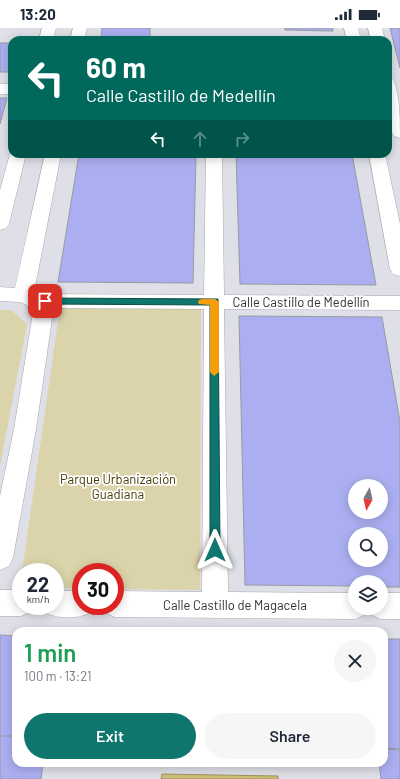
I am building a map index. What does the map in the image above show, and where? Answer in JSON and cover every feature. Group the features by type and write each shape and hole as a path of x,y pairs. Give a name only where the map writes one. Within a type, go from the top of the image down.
{"street":[{"path":"392,89 400,133"},
{"path":"0,224 17,158"},
{"path":"0,558 25,429 42,319 29,298 52,158"},
{"path":"214,158 215,605"},
{"path":"378,158 400,269"},
{"name":"Calle Castillo de Medellín","path":"0,294 29,298 215,302 400,303"},
{"path":"0,603 12,603"},
{"name":"Calle Castillo de Magacela","path":"124,604 348,606"},
{"path":"388,606 400,606"}],"green space":[{"name":"Parque Urbanización Guadiana","path":"60,307 201,309 200,590 124,589 124,563 72,563 72,588 64,588 64,563 23,563"},
{"path":"0,310 11,310 27,324 0,466"}],"shaded area":[{"path":"162,774 278,776 278,779 161,779"}],"building":[{"path":"102,28 150,28 150,36 101,36"},
{"path":"285,28 333,28 333,31 285,30"},
{"path":"390,28 400,28 400,68"},
{"path":"0,43 8,43 8,72 0,72"},
{"path":"0,98 7,98 0,124"},
{"path":"78,158 196,158 193,283 58,282"},
{"path":"236,158 353,158 376,285 240,284"},
{"path":"239,316 382,317 400,422 400,587 388,587 388,575 348,575 348,586 245,585"},
{"path":"0,635 12,636 12,737 0,737"},
{"path":"388,639 400,639 400,749 388,748"},
{"path":"0,736 12,736 12,767 42,767 41,779 0,779"},
{"path":"388,749 400,750 400,779 381,779 380,767 388,767"}],"slow traffic":[{"path":"202,302 215,302 214,372"}],"route":[{"path":"45,301 215,302 215,550"}]}
